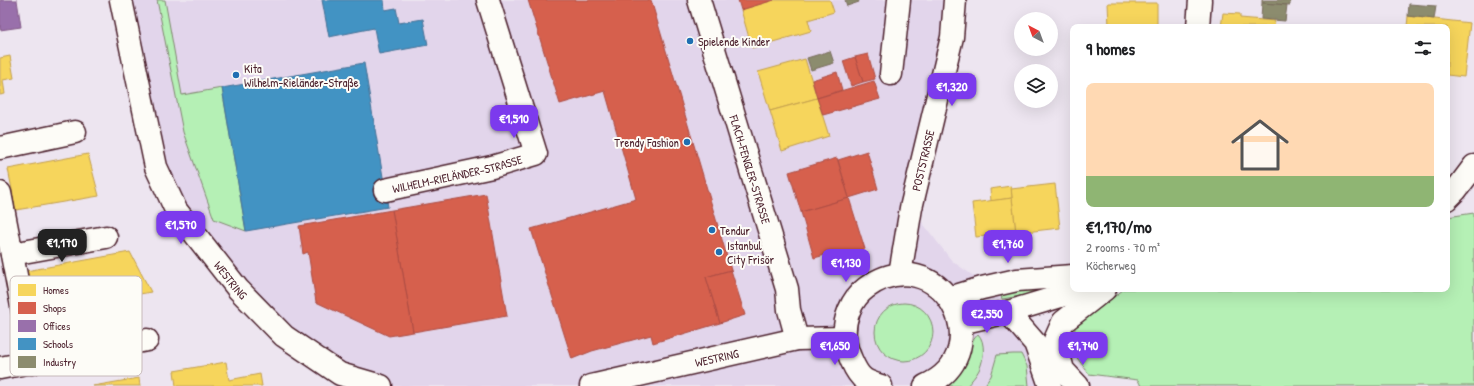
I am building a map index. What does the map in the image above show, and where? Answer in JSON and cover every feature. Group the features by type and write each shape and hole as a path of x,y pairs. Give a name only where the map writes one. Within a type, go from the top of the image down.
{"street":[{"name":"WESTRING","path":"121,0 156,167 176,210 238,289 284,336 340,374 381,386"},
{"name":"WILHELM-RIELÄNDER-STRASSE","path":"385,190 492,167 536,154 488,0"},
{"name":"FLACH-FENGLER-STRASSE","path":"699,0 787,289 789,310 797,339"},
{"path":"891,74 899,0"},
{"name":"POSTSTRASSE","path":"900,274 911,208 952,37 955,0"},
{"path":"1198,24 1200,0"},
{"path":"0,148 75,132"},
{"path":"1450,196 1474,166"},
{"path":"0,193 16,276"},
{"path":"12,254 106,238"},
{"path":"868,384 852,362 847,351 844,338 847,315 853,302 861,292 876,281 900,274 911,274 933,283 949,298 956,309 960,323 961,338 955,359 945,373 935,382 925,386"},
{"path":"949,298 982,288 1017,280 1070,276"},
{"path":"960,323 1008,312 1074,292"},
{"path":"1078,386 1062,370 1055,340 1063,322 1101,292"},
{"path":"1008,312 1035,343 1050,386"},
{"name":"WESTRING","path":"590,386 797,339 844,338"},
{"path":"142,341 148,340"},
{"path":"0,368 10,366"}],"shaded area":[{"path":"121,0 953,0 911,208 952,261 998,293 1035,362 1041,386 381,386 284,336 176,210"}],"green space":[{"path":"157,0 165,0 182,95 222,88 246,231 214,219 183,132"},
{"path":"1474,213 1474,386 1141,386 1138,380 1089,374 1072,351 1075,328 1120,292 1450,292 1450,217"},
{"path":"1062,281 1063,289 1002,299 1000,292"},
{"path":"898,303 910,303 925,311 933,326 933,338 925,353 910,361 898,361 883,353 875,338 875,326 883,311"},
{"path":"978,334 981,337 983,356 981,366 975,376 967,386 939,386 965,356 971,343"},
{"path":"1021,354 1027,366 1029,386 984,386 991,376 997,355"}],"building: Homes":[{"path":"774,0 830,0 834,12 808,20 811,31 752,48 741,10"},
{"path":"1108,3 1157,3 1157,24 1109,24"},
{"path":"1223,13 1240,14 1240,18 1275,21 1274,24 1221,24"},
{"path":"1408,16 1470,23 1464,77 1450,75 1450,24 1407,24"},
{"path":"10,56 14,78 3,80 5,94 0,95 0,58"},
{"path":"805,59 817,98 770,111 758,72"},
{"path":"817,98 829,136 782,151 770,111"},
{"path":"88,154 99,196 16,210 8,169"},
{"path":"1055,184 1060,228 1016,233 1011,189"},
{"path":"1011,186 1012,198 991,201 990,189"},
{"path":"1012,198 1016,233 976,237 972,203"},
{"path":"130,252 151,292 142,294 142,276 27,276 26,271"},
{"path":"226,362 229,380 260,374 262,386 176,386 174,371"},
{"path":"139,378 140,386 93,386"}],"building: Shops":[{"path":"528,0 651,0 731,270 706,277 720,323 653,343 651,335 592,351 572,359 531,229 636,199 605,91 560,104"},
{"path":"738,0 774,0 741,10"},
{"path":"868,54 875,79 863,82 855,57"},
{"path":"855,57 863,82 851,86 843,61"},
{"path":"837,72 842,90 817,98 812,80"},
{"path":"874,81 880,99 823,115 817,98"},
{"path":"867,151 878,189 849,198 838,160"},
{"path":"837,158 849,198 801,212 789,172"},
{"path":"486,194 507,316 413,332 392,210"},
{"path":"849,198 865,249 838,256 837,252 814,258 801,212"},
{"path":"392,210 413,332 389,336 316,302 308,252 303,254 299,226"},
{"path":"731,270 745,315 720,323 706,277"}],"building: Offices":[{"path":"0,0 17,0 21,27 0,30"}],"building: Schools":[{"path":"322,0 384,0 385,10 396,8 399,23 423,19 428,45 379,54 374,28 329,37"},
{"path":"364,63 388,207 246,231 222,88"}],"building: Industry":[{"path":"845,0 858,0 859,2 847,6"},
{"path":"1262,0 1290,0 1290,5 1262,3"},
{"path":"1262,3 1287,5 1285,21 1261,19"},
{"path":"1409,4 1436,6 1434,19 1408,16"},
{"path":"830,51 834,63 811,70 807,58"}],"place":[{"name":"Spielende Kinder","path":"690,41"},
{"name":"Kita Wilhelm-Rieländer-Straße","path":"236,75"},
{"name":"Trendy Fashion","path":"687,142"},
{"name":"Tendur","path":"712,230"},
{"name":"Istanbul City Frisör","path":"719,252"}]}
